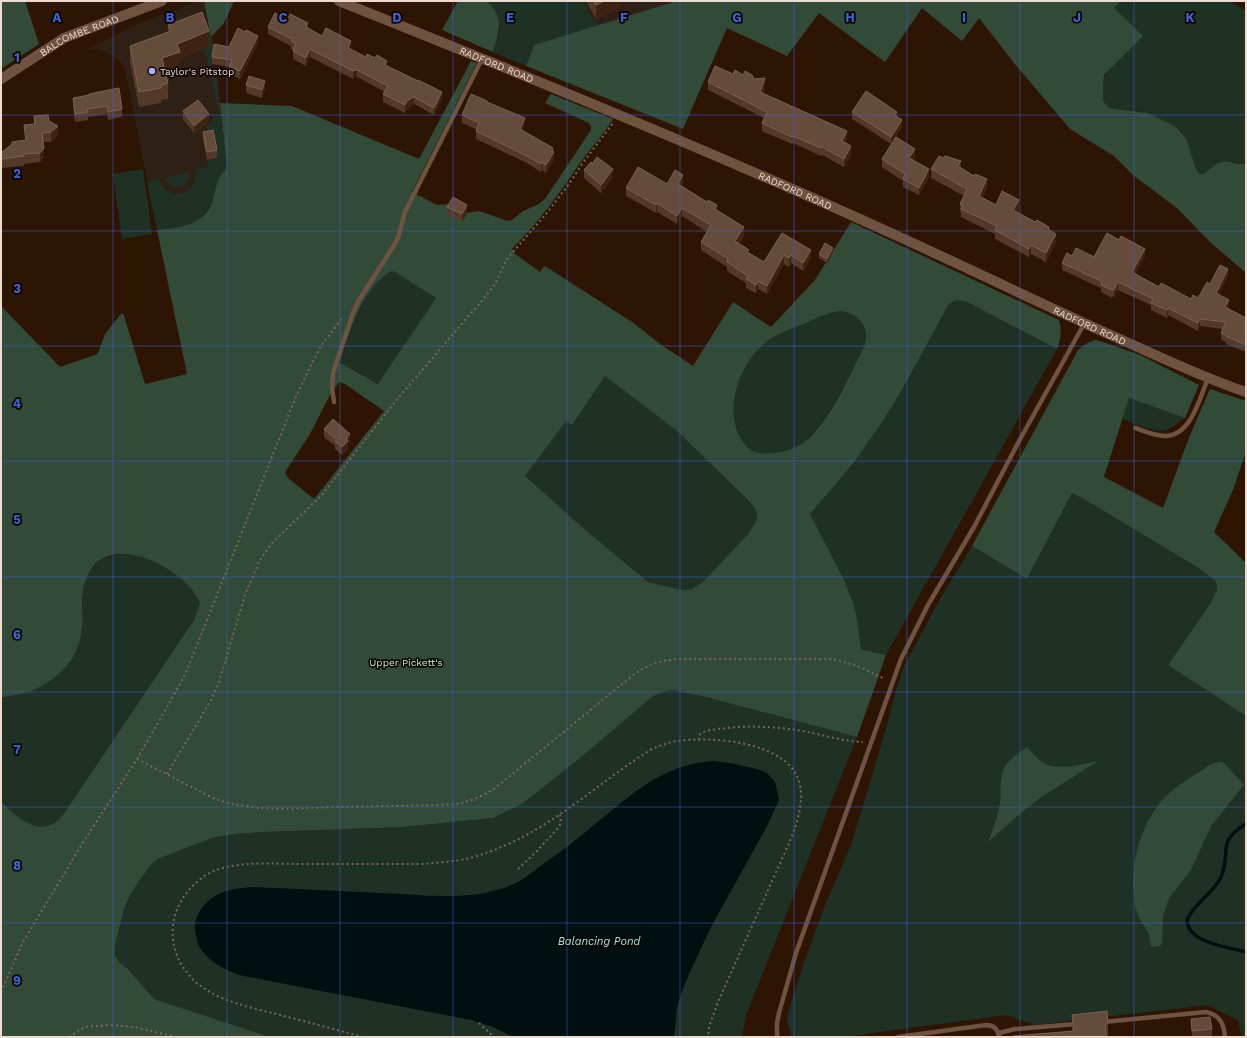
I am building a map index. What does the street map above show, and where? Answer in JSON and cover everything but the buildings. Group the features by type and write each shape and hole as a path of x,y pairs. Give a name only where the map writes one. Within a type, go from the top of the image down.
{"street":[{"name":"BALCOMBE ROAD","path":"1,80 64,38 162,1"},
{"name":"RADFORD ROAD","path":"340,1 483,58 704,151 838,209 1084,324 1208,378 1246,392"}],"lane":[{"path":"334,402 332,384 333,370 356,305 393,248 398,238 405,212 483,58"},
{"path":"776,1037 777,1023 796,953 900,659 928,605 974,527 1018,443 1084,324"},
{"path":"1135,428 1162,436 1179,432 1187,426 1192,418 1208,378"},
{"path":"1097,1022 1206,1012 1214,1014 1223,1024 1224,1037"},
{"path":"898,1037 986,1025 993,1026 999,1035 1015,1029 1082,1024"}],"path":[{"path":"167,774 211,700 218,685 253,572 266,549 320,496 399,397 468,318 495,284 506,260 546,214 619,116"},
{"path":"1,992 23,942 82,844 137,759 169,704 195,650 286,420 308,369 321,346 345,314"},
{"path":"137,759 213,798 250,807 305,808 457,804 470,802 495,788 632,676 648,665 658,662 679,659 832,659 858,666 892,682"},
{"path":"699,740 700,734 707,731 762,726 870,743"},
{"path":"363,1037 246,1006 218,996 195,981 182,966 177,956 173,939 175,915 190,888 208,874 216,870 233,866 275,864 424,864 461,860 512,842 540,828 650,750 671,742 699,740 735,742 766,751 781,759 792,770 799,782 801,790 800,806 793,833 718,1002 710,1023 708,1037"},
{"path":"518,869 559,827 561,823 560,815"},
{"path":"479,1023 494,1037"},
{"path":"69,1037 84,1027 109,1025 134,1027 177,1037"}],"shaded area":[{"path":"204,1 214,52 211,67 216,68 227,169 157,230 125,69 120,61 110,54 99,49 88,49 136,25 196,2"},
{"path":"584,1 673,1 673,2 597,26"}],"green space":[{"path":"1,1 25,1 39,44 1,69"},
{"path":"204,1 234,1 224,23 211,37"},
{"path":"458,1 487,1 493,7 499,25 493,52 442,30"},
{"path":"487,1 584,1 597,26 534,45 526,66 493,52 500,27"},
{"path":"673,1 1120,1 1114,8 1143,36 1104,75 1103,101 1109,108 1148,113 1175,126 1186,138 1199,174 1203,174 1220,163 1246,163 1246,273 1209,241 1177,208 1134,176 1114,156 1070,129 1014,63 979,18 962,41 922,8 885,62 819,13 787,56 727,28 683,129 526,66 534,45"},
{"path":"1120,1 1230,1 1246,11 1246,163 1242,164 1226,161 1203,174 1199,174 1186,138 1175,126 1139,111 1109,108 1103,101 1103,79 1111,67 1114,8"},
{"path":"209,25 214,52 211,67 216,68 227,169 219,178 211,206 202,217 186,225 157,230 147,182 159,179 163,187 169,192 182,194 188,191 193,185 196,178 196,169 208,167 207,160 217,158 213,138 206,127 212,122 210,120 220,115 204,49 209,47 202,27"},
{"name":"Upper Pickett's","path":"471,61 477,63 412,192 437,205 450,204 467,213 479,211 508,221 512,220 523,211 539,204 545,199 591,130 589,123 545,103 551,94 613,119 548,208 512,249 515,254 540,272 544,266 548,268 635,324 660,344 693,366 733,302 771,327 815,280 851,222 1059,320 1061,334 1057,349 965,301 956,300 949,304 901,391 880,425 841,478 810,514 844,580 853,603 861,649 886,655 857,737 702,696 672,690 662,692 652,697 579,759 522,804 493,818 403,827 262,832 212,838 158,859 151,865 130,895 124,909 115,945 115,955 119,962 128,969 154,999 270,1037 1,1037 1,801 19,818 34,825 42,827 57,821 67,809 194,620 200,603 193,591 182,580 169,569 153,561 137,556 121,554 106,557 94,565 86,578 82,604 81,635 71,660 57,675 40,687 25,693 1,698 1,306 60,367 98,353 105,334 123,313 145,384 187,374 157,230 192,223 202,217 211,206 219,179 222,173 227,169 220,103 292,106 419,159","holes":["389,272 395,272 436,298 378,384 339,362 358,312 368,294","841,311 854,315 862,323 866,334 864,347 833,407 818,429 809,438 797,446 783,452 761,453 752,451 745,445 739,435 735,424 734,411 734,399 737,386 748,363 755,352 773,338 821,316","605,376 676,430 752,504 757,513 756,522 748,534 702,583 692,589 682,590 648,582 589,533 525,476 566,421 572,425","339,382 345,384 384,411 314,499 288,478 285,472 310,434 329,397"]},
{"path":"143,169 152,234 122,239 113,174"},
{"path":"190,172 189,178 184,186 176,188 168,183 165,178"},
{"path":"395,271 436,298 379,384 339,362 358,312 368,294 385,275"},
{"path":"956,300 965,301 1057,349 886,655 865,649 818,642 738,600 868,443 903,387 949,304"},
{"path":"841,311 854,315 862,323 865,328 866,340 864,347 831,409 815,432 803,443 782,452 761,453 752,451 745,445 739,435 735,424 734,411 734,399 737,386 748,363 755,352 777,335 826,315"},
{"path":"1095,340 1140,355 1199,385 1185,418 1129,398 1104,477 1163,508 1190,435 1210,389 1246,401 1246,451 1233,490 1214,532 1246,563 1246,716 1168,665 1210,604 1217,590 1217,584 1214,580 1197,567 1072,493 1027,579 972,546 1078,350 1087,343"},
{"path":"605,375 676,430 752,504 757,513 756,522 748,534 702,583 692,589 682,590 648,582 589,533 525,476 566,420 572,424"},
{"path":"1129,398 1185,418 1166,430 1160,431 1143,427 1122,419"},
{"path":"1072,493 1197,567 1217,584 1217,590 1210,604 1168,665 1246,716 1246,1037 1242,1037 1238,1020 1207,1005 1035,1025 1006,1015 843,1037 792,1037 787,1017 792,999 825,905 851,845 904,666 940,599 972,546 1027,579"},
{"path":"124,554 141,556 153,560 178,576 193,589 198,596 200,603 199,610 194,620 62,815 57,821 49,825 42,827 34,825 19,818 1,801 1,698 25,693 34,689 49,679 69,662 78,645 81,629 85,580 92,568 104,559"},
{"path":"673,690 702,696 857,737 746,1015 742,1037 270,1037 154,999 128,969 119,962 115,955 115,945 124,909 130,895 151,865 158,859 212,838 236,834 403,827 493,818 522,804 579,759 652,697 662,692"},
{"path":"1027,747 1036,757 1048,765 1062,767 1098,761 1040,798 988,842 999,808 1001,798 1001,778 1004,768 1009,761"},
{"path":"1217,762 1222,762 1225,764 1244,785 1211,826 1191,870 1169,898 1163,916 1162,943 1160,946 1151,947 1149,935 1136,910 1134,901 1134,869 1139,843 1150,818 1165,797 1186,780"}],"water":[{"name":"Balancing Pond","path":"714,761 757,769 767,773 775,782 779,800 767,826 710,929 690,972 677,1008 674,1037 513,1037 493,1027 471,1020 239,975 215,963 201,950 199,945 195,933 195,924 198,913 209,900 223,892 235,889 252,887 432,896 466,895 498,890 514,884 526,877 571,844 649,782 679,768 696,763"}],"waterway":[{"path":"1246,824 1236,830 1227,842 1224,869 1218,883 1194,909 1187,920 1189,928 1201,939 1220,946 1246,952"}],"place":[{"name":"Taylor's Pitstop","path":"152,71"}]}
